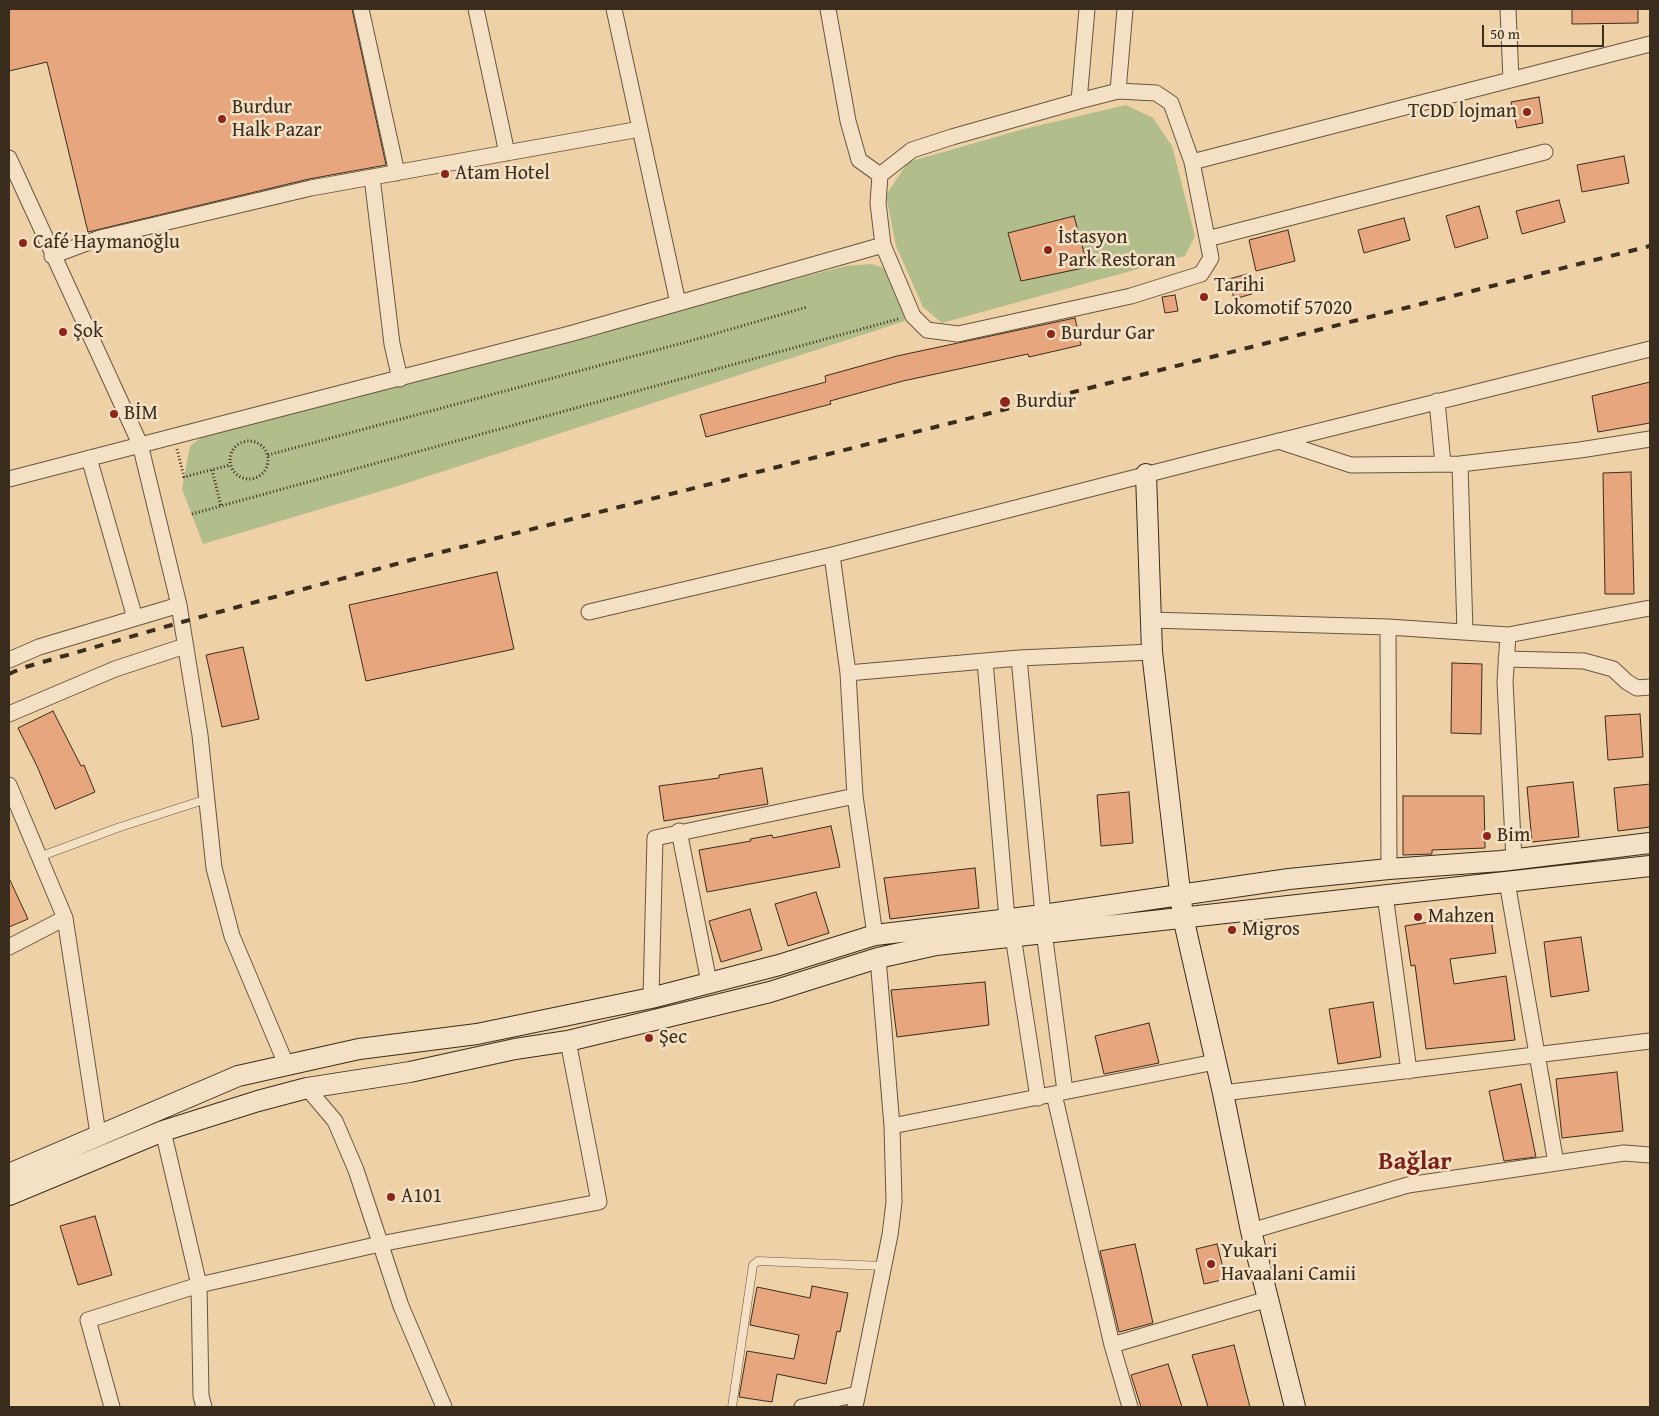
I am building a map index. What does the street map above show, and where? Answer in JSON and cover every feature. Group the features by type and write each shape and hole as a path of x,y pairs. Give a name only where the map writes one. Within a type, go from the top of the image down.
{"main road":[{"path":"1146,474 1152,652 1183,917 1252,1231 1295,1407"},
{"path":"1043,924 1180,895 1289,879 1389,869 1514,860 1650,843"},
{"path":"9,1174 98,1134 238,1076 359,1049 476,1034 651,998 779,966 875,935 1183,917 1650,866"},
{"path":"9,1195 163,1130 307,1088 410,1072 515,1049 568,1041 770,992 878,958 1010,927"},
{"path":"286,1064 307,1088"}],"street":[{"path":"361,9 382,96 397,173"},
{"path":"476,9 507,153"},
{"path":"614,9 678,303"},
{"path":"828,9 848,121 859,160 880,175"},
{"path":"1079,101 1087,9"},
{"path":"1118,91 1125,9"},
{"path":"1508,9 1511,80"},
{"path":"1192,162 1650,44"},
{"path":"1118,91 1156,93 1171,103 1192,162 1211,258 1201,274 1131,296 958,334 927,330 913,316 883,245 878,203 880,175 912,150 1079,101 1118,91"},
{"path":"52,256 100,238 311,188 640,129"},
{"path":"1207,239 1545,152"},
{"path":"9,158 52,256 140,444 179,605 200,735 214,868 232,936 286,1064"},
{"path":"372,177 392,344 400,379"},
{"path":"9,479 400,379 883,245"},
{"path":"589,612 832,555 1146,474 1650,349"},
{"path":"1437,401 1443,464"},
{"path":"1278,441 1351,465 1460,464 1580,450 1650,439"},
{"path":"89,458 135,618"},
{"path":"1460,464 1465,632"},
{"path":"832,555 848,672 855,796 875,935"},
{"path":"9,660 39,647 179,605"},
{"path":"1150,620 1388,627 1508,634 1650,608"},
{"path":"1388,627 1389,869"},
{"path":"1508,634 1504,682 1514,860"},
{"path":"9,714 115,669 185,646"},
{"path":"848,672 1019,658 1152,652"},
{"path":"1019,658 1059,1093 1112,1345 1130,1407"},
{"path":"1506,659 1584,661 1613,669 1627,682 1637,688 1650,687"},
{"path":"985,661 1010,927 1038,1098"},
{"path":"9,785 65,918 98,1134"},
{"path":"651,998 655,838 679,831 855,796"},
{"path":"679,831 709,982"},
{"path":"1507,882 1556,1163"},
{"path":"1385,895 1409,1071"},
{"path":"9,947 65,918"},
{"path":"802,1407 856,1400 884,1266 894,1202 892,1126 878,958"},
{"path":"112,1407 88,1320 199,1285 380,1244 599,1202 568,1041"},
{"path":"1223,1093 1650,1041"},
{"path":"892,1126 1215,1062"},
{"path":"307,1088 335,1121 356,1170 401,1306 444,1407"},
{"path":"163,1130 199,1285 201,1396 204,1407"},
{"path":"1252,1231 1408,1185 1624,1153 1650,1155"},
{"path":"1112,1345 1268,1299"}],"lane":[{"path":"39,857 120,827 206,799"},
{"path":"732,1407 753,1265 758,1262 884,1266"}],"path":[{"path":"268,455 690,342 807,307"},
{"path":"192,514 898,319"},
{"path":"174,436 184,477 230,465"},
{"path":"244,442 256,442 268,455 267,468 257,478 244,479 234,472 230,465 231,453 239,444 244,442"},
{"path":"212,470 221,506"}],"green space":[{"path":"1126,105 1153,118 1172,146 1195,236 1185,256 942,323 923,307 896,246 886,195 908,162 1024,129"},
{"path":"872,264 891,271 899,287 905,321 398,486 203,544 182,489 190,446 217,426 846,266"}],"building":[{"name":"Burdur Halk Pazar","path":"9,9 352,9 386,165 309,179 88,232 47,62 9,71"},
{"path":"1572,9 1638,9 1638,23 1572,24"},
{"name":"TCDD lojman","path":"1539,97 1543,123 1517,128 1511,102"},
{"path":"1624,156 1629,183 1582,192 1577,165"},
{"path":"1559,200 1565,222 1522,234 1516,211"},
{"path":"1479,206 1488,238 1455,248 1446,216"},
{"name":"İstasyon Park Restoran","path":"1074,216 1088,267 1021,281 1008,233"},
{"path":"1404,218 1410,240 1364,253 1358,230"},
{"path":"1288,230 1295,261 1256,271 1249,240"},
{"path":"1247,274 1252,294 1234,299 1229,279"},
{"path":"1175,295 1178,311 1165,313 1162,297"},
{"path":"1075,318 1081,345 1029,357 1028,354 903,381 830,401 831,404 706,437 700,415 826,382 825,376 897,356"},
{"path":"1650,382 1650,423 1598,432 1592,396"},
{"path":"1631,472 1634,594 1605,594 1603,473"},
{"path":"497,572 514,649 366,681 349,605"},
{"path":"243,647 259,719 222,727 206,655"},
{"path":"1452,663 1482,664 1481,734 1451,733"},
{"path":"53,711 81,766 84,765 95,792 55,809 18,728"},
{"path":"1640,714 1643,757 1608,760 1605,716"},
{"path":"762,768 768,804 664,821 659,786 719,778 719,775"},
{"path":"1573,782 1579,837 1532,842 1527,787"},
{"path":"1650,784 1650,827 1618,831 1614,788"},
{"path":"1129,792 1133,843 1101,846 1097,795"},
{"path":"1403,796 1484,796 1485,848 1432,850 1432,854 1403,855"},
{"path":"831,826 840,867 707,892 699,850 751,841 750,839 772,835 773,838"},
{"path":"975,868 979,908 890,919 884,878"},
{"path":"9,878 28,919 9,927"},
{"path":"816,892 829,933 788,946 775,904"},
{"path":"750,909 762,950 721,962 709,921"},
{"path":"1490,912 1496,953 1450,959 1454,984 1506,976 1515,1040 1426,1049 1415,965 1411,966 1405,926"},
{"path":"1581,937 1589,991 1551,997 1544,942"},
{"path":"985,982 989,1025 897,1037 891,990"},
{"path":"1373,1002 1381,1057 1338,1064 1329,1009"},
{"path":"1149,1023 1159,1063 1104,1074 1095,1036"},
{"path":"1617,1072 1623,1131 1562,1138 1556,1079"},
{"path":"1521,1084 1536,1157 1504,1161 1489,1091"},
{"path":"95,1216 112,1275 78,1285 60,1226"},
{"path":"1135,1244 1153,1323 1119,1332 1100,1251"},
{"name":"Yukari Havaalani Camii","path":"1217,1244 1226,1279 1204,1284 1196,1249"},
{"path":"812,1286 848,1293 840,1332 837,1331 826,1384 777,1374 772,1402 739,1397 747,1351 794,1359 799,1335 750,1325 757,1287 810,1298"},
{"path":"1234,1345 1250,1407 1208,1407 1192,1355"},
{"path":"1168,1364 1182,1407 1141,1407 1131,1375"}],"railway":[{"path":"9,674 22,668 182,622 422,557 1650,246"}],"place":[{"name":"TCDD lojman","path":"1527,112"},
{"name":"Burdur Halk Pazar","path":"222,119"},
{"name":"Atam Hotel","path":"445,174"},
{"name":"Café Haymanoğlu","path":"23,243"},
{"name":"İstasyon Park Restoran","path":"1048,250"},
{"name":"Tarihi Lokomotif 57020","path":"1204,297"},
{"name":"Şok","path":"63,332"},
{"name":"Burdur Gar","path":"1051,334"},
{"name":"Burdur","path":"1005,402"},
{"name":"BİM","path":"114,414"},
{"name":"Bim","path":"1487,836"},
{"name":"Mahzen","path":"1418,917"},
{"name":"Migros","path":"1232,930"},
{"name":"Şec","path":"649,1038"},
{"name":"A101","path":"391,1197"},
{"name":"Yukari Havaalani Camii","path":"1211,1264"}],"district":[{"name":"Bağlar","path":"1415,1163"}]}
